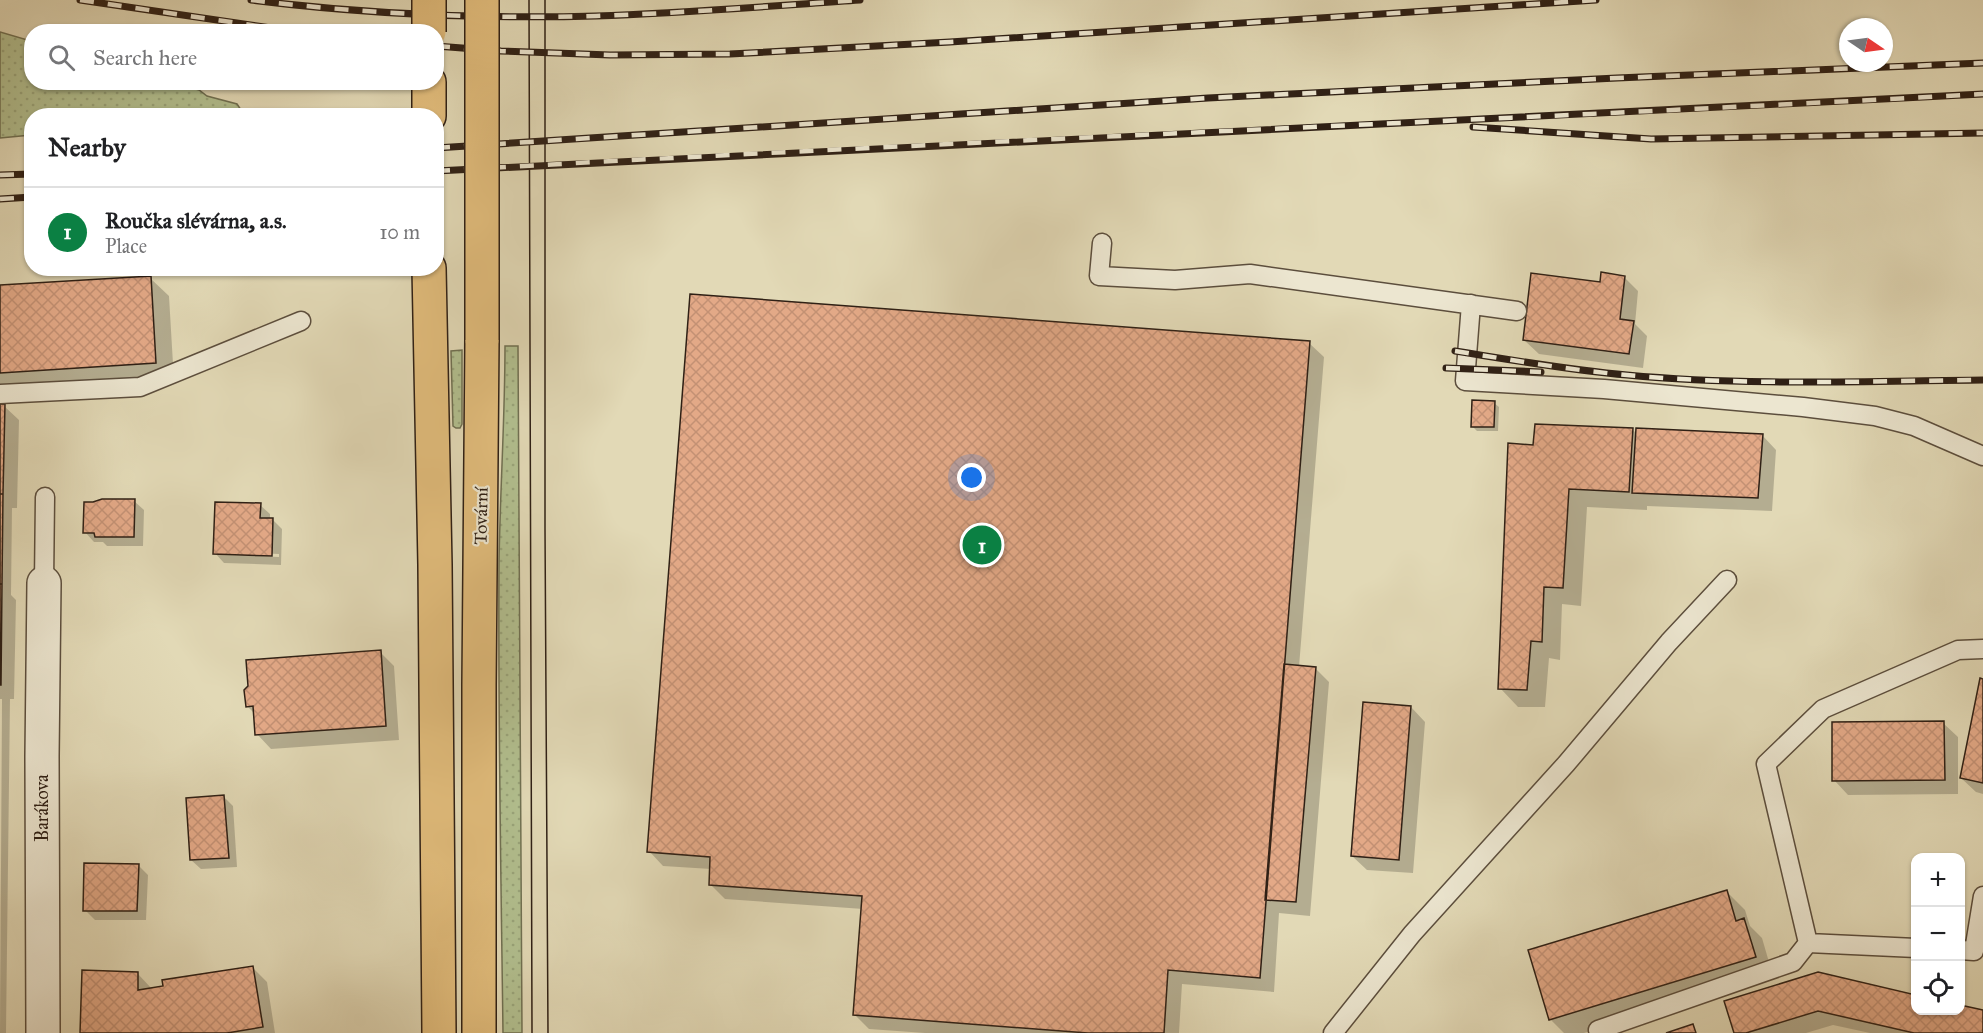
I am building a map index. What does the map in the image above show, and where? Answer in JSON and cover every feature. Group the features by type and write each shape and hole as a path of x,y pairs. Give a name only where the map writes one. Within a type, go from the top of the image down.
{"main road":[{"path":"429,0 429,24"},
{"name":"Tovární","path":"479,1033 482,0"},
{"path":"429,90 429,108"},
{"path":"429,276 435,565 439,1033"}],"street":[{"name":"Barákova","path":"43,1033 42,756 45,583"}],"lane":[{"path":"1102,243 1100,276 1175,280 1250,274 1518,311"},
{"path":"1471,304 1465,381 1615,390 1875,416 1914,426 1983,456"},
{"path":"0,394 140,387 301,321"},
{"path":"45,497 45,583"},
{"path":"1333,1033 1412,934 1566,764 1669,642 1727,580"},
{"path":"1808,943 1766,764 1823,709 1958,650 1983,649"},
{"path":"1965,950 1974,951 1983,897"},
{"path":"1808,943 1911,948"},
{"path":"1599,1033 1598,1030 1793,962 1808,943"}],"green space":[{"path":"0,32 24,39 24,90 199,90 207,96 237,104 240,108 24,108 24,136 0,138"},
{"path":"505,346 518,346 522,1033 503,1033 499,623"},
{"path":"462,350 462,424 460,428 456,428 453,426 451,351"}],"building":[{"path":"1601,272 1625,276 1620,319 1634,321 1629,354 1523,340 1531,273 1600,282"},
{"path":"151,276 156,363 0,373 0,285"},
{"path":"690,294 1310,341 1260,978 1168,970 1164,1033 1088,1033 853,1015 862,896 709,885 710,857 647,852"},
{"path":"1472,400 1495,401 1494,427 1471,427"},
{"path":"0,404 5,404 3,494 0,494"},
{"path":"1535,424 1633,428 1629,492 1569,489 1563,588 1544,587 1542,642 1531,641 1527,690 1498,689 1508,443 1533,445"},
{"path":"1636,428 1763,434 1758,498 1632,493"},
{"path":"0,494 3,494 2,584 0,584"},
{"path":"102,499 135,499 134,537 95,537 94,533 83,533 84,502"},
{"path":"215,502 261,503 260,518 273,518 272,556 213,554"},
{"path":"0,584 2,584 1,685 0,685"},
{"path":"381,650 386,726 255,735 253,706 246,707 244,690 248,686 246,660"},
{"path":"1284,664 1316,667 1296,902 1265,900"},
{"path":"1980,678 1983,679 1983,783 1960,778"},
{"path":"1363,702 1411,706 1399,860 1351,856"},
{"path":"1944,721 1945,780 1832,781 1832,722"},
{"path":"224,795 229,858 190,860 186,798"},
{"path":"84,863 139,864 137,911 83,911"},
{"path":"1727,890 1736,921 1744,918 1756,957 1549,1020 1528,950"},
{"path":"253,966 263,1027 227,1033 80,1033 82,970 138,972 138,990 163,986 162,980"},
{"path":"1818,972 1911,994 1911,1015 1965,1015 1965,1006 1983,1010 1983,1033 1914,1033 1818,1011 1746,1033 1734,1033 1724,1001"},
{"path":"1693,1024 1696,1033 1666,1033"}],"tram line":[{"path":"529,0 532,1033"},
{"path":"545,0 548,1033"}],"railway":[{"path":"80,0 244,24"},
{"path":"251,0 380,12 553,17 662,13 860,0"},
{"path":"444,47 610,55 730,54 1596,0"},
{"path":"444,147 1208,98 1983,63"},
{"path":"444,171 1983,94"},
{"path":"1473,127 1651,139 1983,133"},
{"path":"0,175 24,174"},
{"path":"0,199 24,198"},
{"path":"1455,351 1627,375 1716,381 1983,380"},
{"path":"1446,368 1541,372"}],"place":[{"name":"Roučka slévárna, a.s.","path":"982,545"}]}
